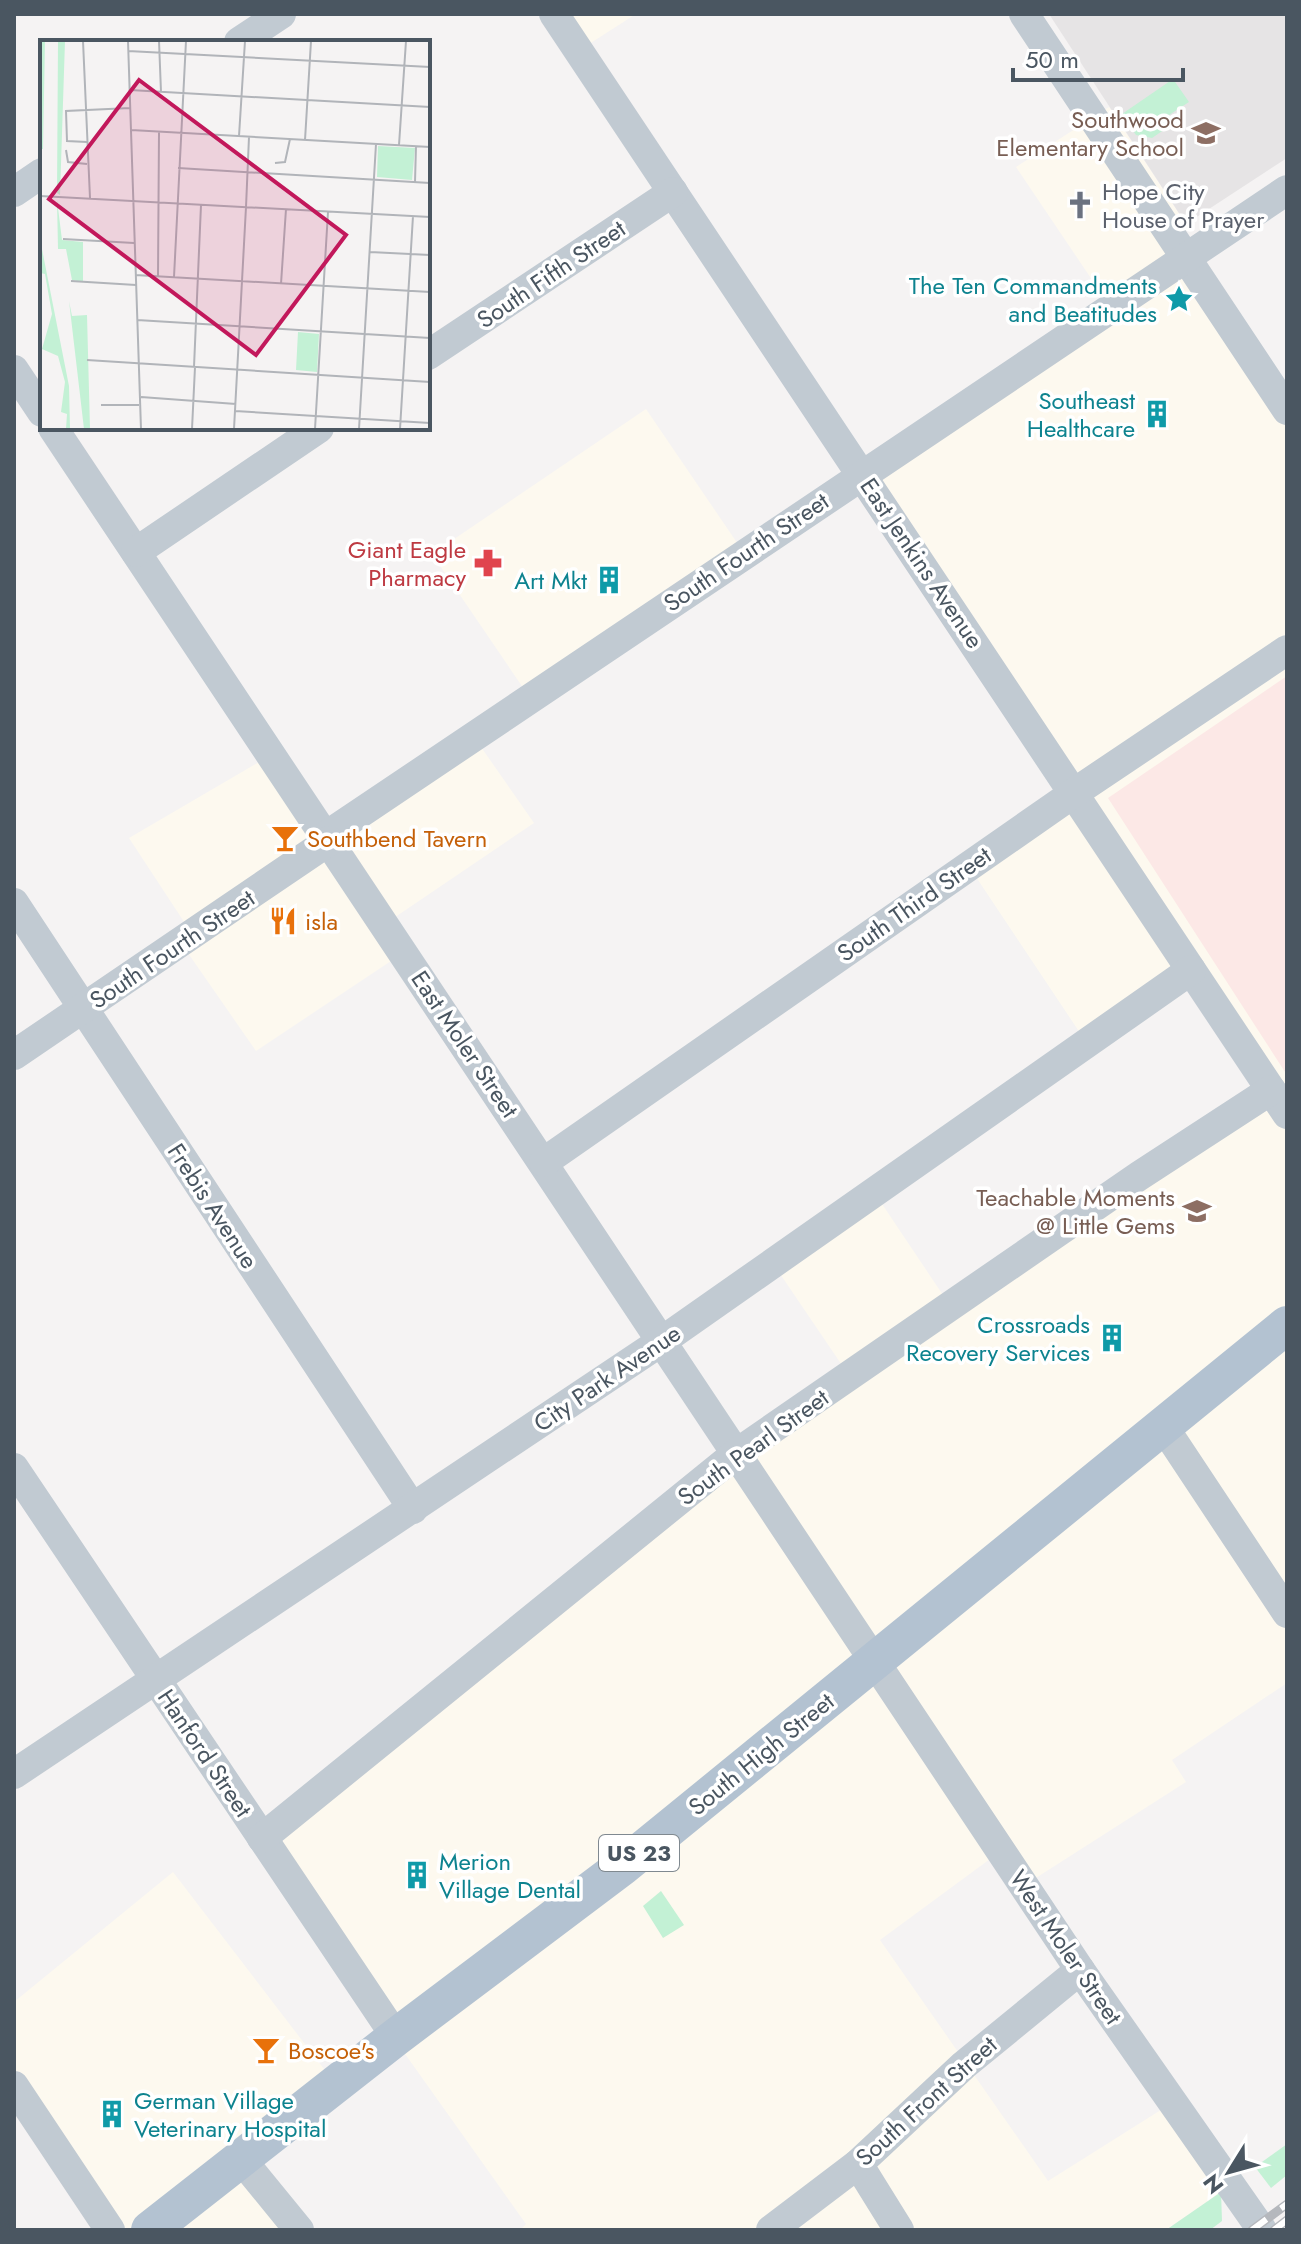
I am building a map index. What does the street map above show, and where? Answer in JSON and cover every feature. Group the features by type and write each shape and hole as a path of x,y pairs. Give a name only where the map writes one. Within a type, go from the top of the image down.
{"main road":[{"name":"South High Street","path":"150,2230 396,2037 623,1866 1287,1325"}],"street":[{"path":"242,40 281,14"},
{"name":"East Jenkins Avenue","path":"554,14 1279,1102"},
{"path":"1024,14 1287,410"},
{"path":"14,192 40,174"},
{"name":"South Fourth Street","path":"14,1055 862,474 1287,190"},
{"name":"South Fifth Street","path":"430,354 673,192"},
{"path":"14,370 40,409"},
{"name":"East Moler Street","path":"54,430 875,1661"},
{"path":"136,552 316,430"},
{"name":"South Third Street","path":"544,1162 1074,793 1287,650"},
{"name":"Frebis Avenue","path":"14,903 413,1509"},
{"name":"City Park Avenue","path":"14,1774 662,1341 1191,970"},
{"name":"South Pearl Street","path":"262,1838 737,1453 1128,1184 1279,1102"},
{"path":"1163,1426 1287,1613"},
{"name":"Hanford Street","path":"14,1468 396,2037"},
{"name":"West Moler Street","path":"875,1661 1080,1970 1262,2230"},
{"name":"South Front Street","path":"771,2230 858,2164 964,2065 1080,1970"},
{"path":"14,2086 110,2230"},
{"path":"241,2159 299,2230"},
{"path":"858,2164 899,2230"}],"shaded area":[{"path":"545,14 636,14 572,55"},
{"name":"Southwood Elementary School","path":"1049,14 1287,14 1287,158 1186,224"},
{"path":"1109,107 1186,224 1185,257 1287,412 1287,1683 1172,1760 1186,1782 1028,1883 1005,1848 880,1940 1048,2181 1164,2108 1221,2192 1166,2230 520,2230 526,2224 393,2037 261,1840 850,1377 772,1262 874,1192 947,1301 1269,1088 1192,974 1088,1045 968,865 1071,795 866,481 1111,308 1016,167"},
{"path":"646,409 742,550 528,695 432,554"},
{"path":"1287,676 1287,1075 1108,798"},
{"path":"474,737 534,823 382,926 400,955 256,1051 181,943 192,934 129,838 266,758 321,840"},
{"path":"173,1872 334,2082 240,2159 296,2230 108,2230 14,2088 14,2002"}],"green space":[{"path":"1173,79 1189,102 1166,117 1171,125 1152,138 1136,135 1122,114"},
{"path":"661,1891 684,1925 663,1938 643,1906"},
{"path":"1287,2144 1287,2175 1271,2188 1255,2167"},
{"path":"1221,2192 1222,2221 1210,2230 1166,2230"}],"railway":[{"path":"1252,2230 1287,2204"},
{"path":"1274,2230 1287,2220"}],"place":[{"name":"Southwood Elementary School","path":"1206,133"},
{"name":"Hope City House of Prayer","path":"1080,205"},
{"name":"The Ten Commandments and Beatitudes","path":"1179,299"},
{"name":"Southeast Healthcare","path":"1157,414"},
{"name":"Giant Eagle Pharmacy","path":"488,563"},
{"name":"Art Mkt","path":"609,580"},
{"name":"Southbend Tavern","path":"285,838"},
{"name":"isla","path":"283,921"},
{"name":"Teachable Moments @ Little Gems","path":"1197,1211"},
{"name":"Crossroads Recovery Services","path":"1112,1338"},
{"name":"Merion Village Dental","path":"417,1875"},
{"name":"Boscoe's","path":"266,2050"},
{"name":"German Village Veterinary Hospital","path":"112,2114"}]}
